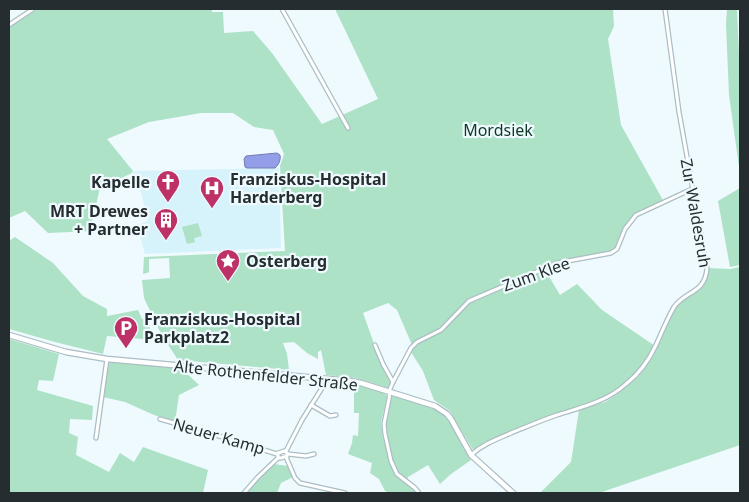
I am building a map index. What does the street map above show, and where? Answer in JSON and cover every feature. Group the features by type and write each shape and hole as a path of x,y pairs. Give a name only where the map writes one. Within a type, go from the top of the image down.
{"street":[{"path":"9,25 33,9"},
{"path":"282,9 348,128"},
{"name":"Zur Waldesruh","path":"471,455 499,438 556,415 605,399 625,386 642,367 676,305 703,283 707,268 679,112 665,9"},
{"name":"Zum Klee","path":"419,493 397,474 391,461 384,424 393,382 411,348 417,342 441,330 469,301 556,263 618,250 625,229 636,215 692,189"},
{"name":"Alte Rothenfelder Straße","path":"9,335 66,352 107,359 350,381 435,406 451,419 471,455 513,493"},
{"path":"375,345 393,382"},
{"path":"96,438 107,359"},
{"path":"244,493 278,456 280,458 287,454 311,405 322,388 324,379"},
{"path":"311,405 330,416 336,415"},
{"name":"Neuer Kamp","path":"160,419 210,433 278,456"},
{"path":"287,454 306,456 314,454"},
{"path":"287,454 295,478 300,483 345,493"}],"shaded area":[{"name":"Franziskus-Hospital Harderberg","path":"279,168 281,248 145,254 137,225 148,221 142,196 133,173 134,171"}],"green space":[{"name":"Mordsiek","path":"38,9 212,9 212,12 223,12 224,33 253,31 272,53 322,124 378,99 335,9 613,9 614,26 608,39 621,125 664,202 632,218 618,247 611,253 557,263 544,268 560,295 577,284 602,310 655,346 676,305 703,283 707,268 730,269 740,267 740,445 599,493 540,493 571,462 579,410 605,402 616,395 638,377 645,368 654,349 633,376 605,397 492,440 473,450 450,411 434,400 423,371 411,352 417,344 412,345 397,310 388,303 363,313 382,366 391,382 388,388 356,378 326,375 321,350 318,352 318,359 294,342 283,343 287,354 289,370 178,360 161,334 144,298 142,280 170,278 169,258 149,259 149,272 143,274 144,257 285,251 280,166 284,154 273,130 254,127 233,113 201,113 149,122 107,139 133,171 100,188 91,226 94,231 48,233 25,211 9,218 9,27"},
{"path":"727,9 737,9 740,78 740,174 729,95"},
{"path":"740,188 740,265 730,267 718,201"},
{"path":"198,223 202,236 194,238 195,242 187,244 182,227"},
{"path":"15,237 53,263 83,296 107,309 107,316 138,310 153,334 153,340 107,336 103,354 9,329 9,241"},
{"path":"9,339 59,354 53,381 39,380 37,390 93,406 92,420 70,419 69,433 78,437 76,455 109,472 120,453 134,462 143,447 208,470 203,493 9,493"},
{"path":"111,362 182,369 199,385 179,395 175,422 125,402 103,397 108,364"},
{"path":"354,384 384,393 387,397 381,423 383,438 389,455 384,424 392,395 437,410 448,420 471,460 440,484 428,465 408,477 406,482 419,493 389,493 385,491 379,479 370,473 372,463 348,454 353,435 358,436 359,413 354,413"},
{"path":"274,464 288,466 293,477 281,483 277,493 245,493 259,478"}],"water":[{"path":"277,153 280,155 280,158 279,164 275,168 245,167 244,159 246,156"}],"place":[{"name":"Kapelle","path":"168,203"},
{"name":"Franziskus-Hospital Harderberg","path":"212,209"},
{"name":"MRT Drewes + Partner","path":"166,241"},
{"name":"Osterberg","path":"228,282"},
{"name":"Franziskus-Hospital Parkplatz2","path":"126,349"}]}
